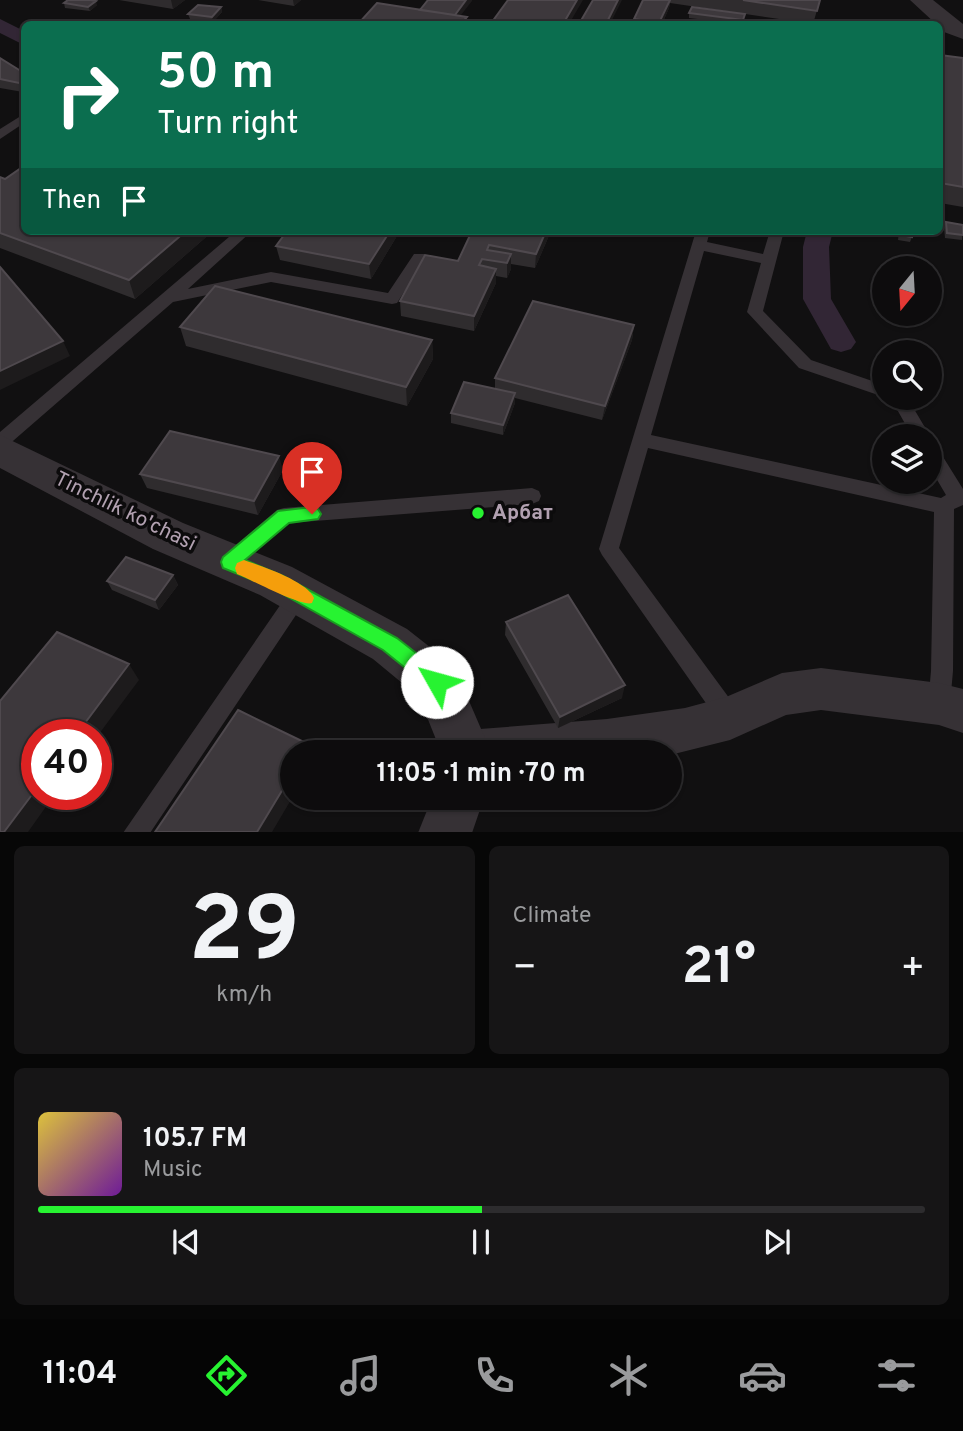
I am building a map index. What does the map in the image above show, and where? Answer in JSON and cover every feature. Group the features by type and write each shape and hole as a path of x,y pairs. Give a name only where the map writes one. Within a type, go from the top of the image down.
{"street":[{"path":"919,0 952,27 963,32"},
{"name":"Tinchlik ko'chasi","path":"0,450 168,536 276,581 390,644 437,682 461,740"},
{"path":"620,740 685,730 730,718 782,694 821,689 951,707"},
{"path":"445,832 453,810"}],"lane":[{"path":"0,135 21,120"},
{"path":"0,442 240,235"},
{"path":"776,235 755,312 805,364 872,387"},
{"path":"730,718 609,549 701,238 769,260"},
{"path":"167,298 271,277 392,299 419,257"},
{"path":"641,440 955,500"},
{"path":"942,474 955,500 942,671 951,707"},
{"path":"230,562 284,516 532,496"},
{"path":"135,832 299,594"}],"building":[{"path":"68,0 96,1 88,7 64,3"},
{"path":"428,0 466,0 455,15 420,10"},
{"path":"508,0 577,0 565,21 493,21"},
{"path":"593,0 618,0 608,21 581,21"},
{"path":"643,0 670,0 660,21 634,19"},
{"path":"743,0 820,0 817,11"},
{"path":"377,3 467,17 464,21 361,21"},
{"path":"198,5 221,7 212,17 188,14"},
{"path":"692,7 745,14 743,20 689,13"},
{"path":"943,55 963,58 963,187 943,184"},
{"path":"0,58 21,71 19,83 0,79"},
{"path":"21,168 21,235 181,235 129,280 0,233 0,177 5,179"},
{"path":"946,222 963,225 963,235 947,233"},
{"path":"284,235 387,235 369,264 276,246"},
{"path":"470,235 544,235 536,254 489,245 487,250 511,254 507,263 482,259 479,265 496,269 474,316 400,301 425,255 458,261"},
{"path":"0,267 63,341 0,371"},
{"path":"215,286 432,340 406,387 180,327"},
{"path":"533,301 634,325 605,406 495,378"},
{"path":"464,382 515,393 503,425 451,413"},
{"path":"170,431 279,456 254,501 140,474"},
{"path":"126,557 173,575 155,600 107,581"},
{"path":"568,595 625,685 560,717 506,622"},
{"path":"57,632 129,664 88,719 21,719 21,809 4,832 0,832 0,701"},
{"path":"238,710 300,740 280,740 280,794 257,832 155,832"}],"waterway":[{"path":"0,25 21,37"},
{"path":"819,235 816,247 817,299 841,342"}],"slow traffic":[{"path":"244,568 276,581 305,598"}],"place":[{"name":"Арбат","path":"478,513"}],"route":[{"path":"312,514 284,516 230,562 276,581 390,644 437,682"}]}
